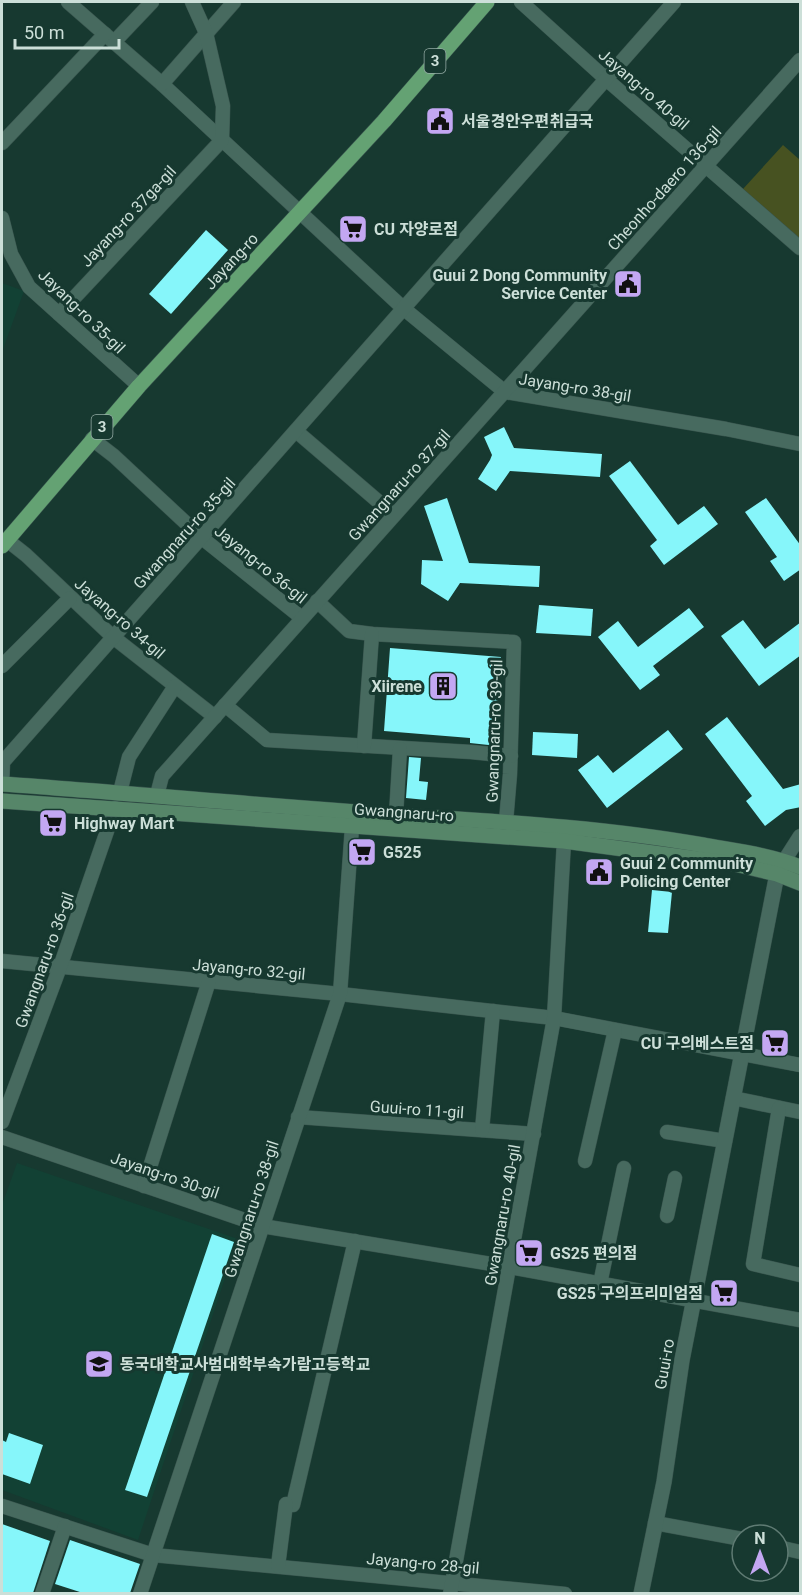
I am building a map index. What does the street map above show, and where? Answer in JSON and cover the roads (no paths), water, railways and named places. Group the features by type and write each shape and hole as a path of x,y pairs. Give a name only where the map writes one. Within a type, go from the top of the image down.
{"main road":[{"name":"Jayang-ro","path":"4,543 139,386 300,214 487,2"},
{"name":"Gwangnaru-ro","path":"2,784 575,827 660,837 781,867 801,883"},
{"name":"Gwangnaru-ro","path":"2,801 564,841 725,863 801,867"}],"street":[{"name":"Jayang-ro 38-gil","path":"68,2 162,84 403,308 505,392 801,444"},
{"path":"2,143 110,38 152,2"},
{"path":"192,2 206,33 223,106 222,140"},
{"path":"162,84 234,2"},
{"name":"Jayang-ro 40-gil","path":"520,2 801,248"},
{"name":"Gwangnaru-ro 35-gil","path":"2,784 3,762 674,2"},
{"name":"Cheonho-daero 136-gil","path":"505,392 801,60"},
{"name":"Jayang-ro 37ga-gil","path":"59,314 222,140"},
{"name":"Jayang-ro 35-gil","path":"2,218 11,254 29,287 139,386"},
{"name":"Gwangnaru-ro 37-gil","path":"157,795 162,776 505,392"},
{"path":"296,431 394,515"},
{"name":"Jayang-ro 36-gil","path":"92,439 114,456 202,538 302,618"},
{"name":"Jayang-ro 34-gil","path":"4,543 26,555 113,637 214,717"},
{"path":"2,666 70,598"},
{"path":"317,601 349,631 372,634 364,746"},
{"name":"Gwangnaru-ro 39-gil","path":"372,634 514,642 506,822"},
{"path":"120,792 129,757 175,686"},
{"path":"225,705 267,740 510,756"},
{"name":"Gwangnaru-ro","path":"396,815 400,749"},
{"name":"Gwangnaru-ro 36-gil","path":"2,1122 60,967 115,808"},
{"name":"Gwangnaru-ro 38-gil","path":"140,1593 340,994 352,827"},
{"path":"781,867 801,836"},
{"name":"Gwangnaru-ro 40-gil","path":"451,1588 554,1018 564,841"},
{"name":"Guui-ro","path":"641,1593 656,1523 693,1301 741,1052 781,867"},
{"name":"Jayang-ro 32-gil","path":"2,961 340,994 554,1018 801,1065"},
{"path":"144,1186 209,981"},
{"path":"482,1130 493,1011"},
{"path":"585,1161 615,1030"},
{"path":"733,1098 801,1112"},
{"path":"779,1108 753,1264 801,1275"},
{"name":"Guui-ro 11-gil","path":"298,1117 534,1134"},
{"path":"667,1132 725,1141"},
{"name":"Jayang-ro 30-gil","path":"2,1137 262,1226 510,1267 801,1320"},
{"path":"600,1284 624,1168"},
{"path":"667,1216 675,1178"},
{"path":"278,1566 289,1505 312,1422 355,1241"},
{"name":"Jayang-ro 28-gil","path":"2,1506 153,1555 278,1566 451,1588 565,1593"},
{"path":"656,1523 730,1537"},
{"path":"42,1593 65,1526"}],"place":[{"name":"서울경안우편취급국","path":"440,121"},
{"name":"CU 자양로점","path":"353,229"},
{"name":"Guui 2 Dong Community Service Center","path":"628,284"},
{"name":"Xiirene","path":"443,686"},
{"name":"Highway Mart","path":"53,823"},
{"name":"G525","path":"362,852"},
{"name":"Guui 2 Community Policing Center","path":"599,872"},
{"name":"CU 구의베스트점","path":"775,1043"},
{"name":"GS25 편의점","path":"529,1253"},
{"name":"GS25 구의프리미엄점","path":"724,1293"},
{"name":"동국대학교사범대학부속가람고등학교","path":"99,1364"}]}
